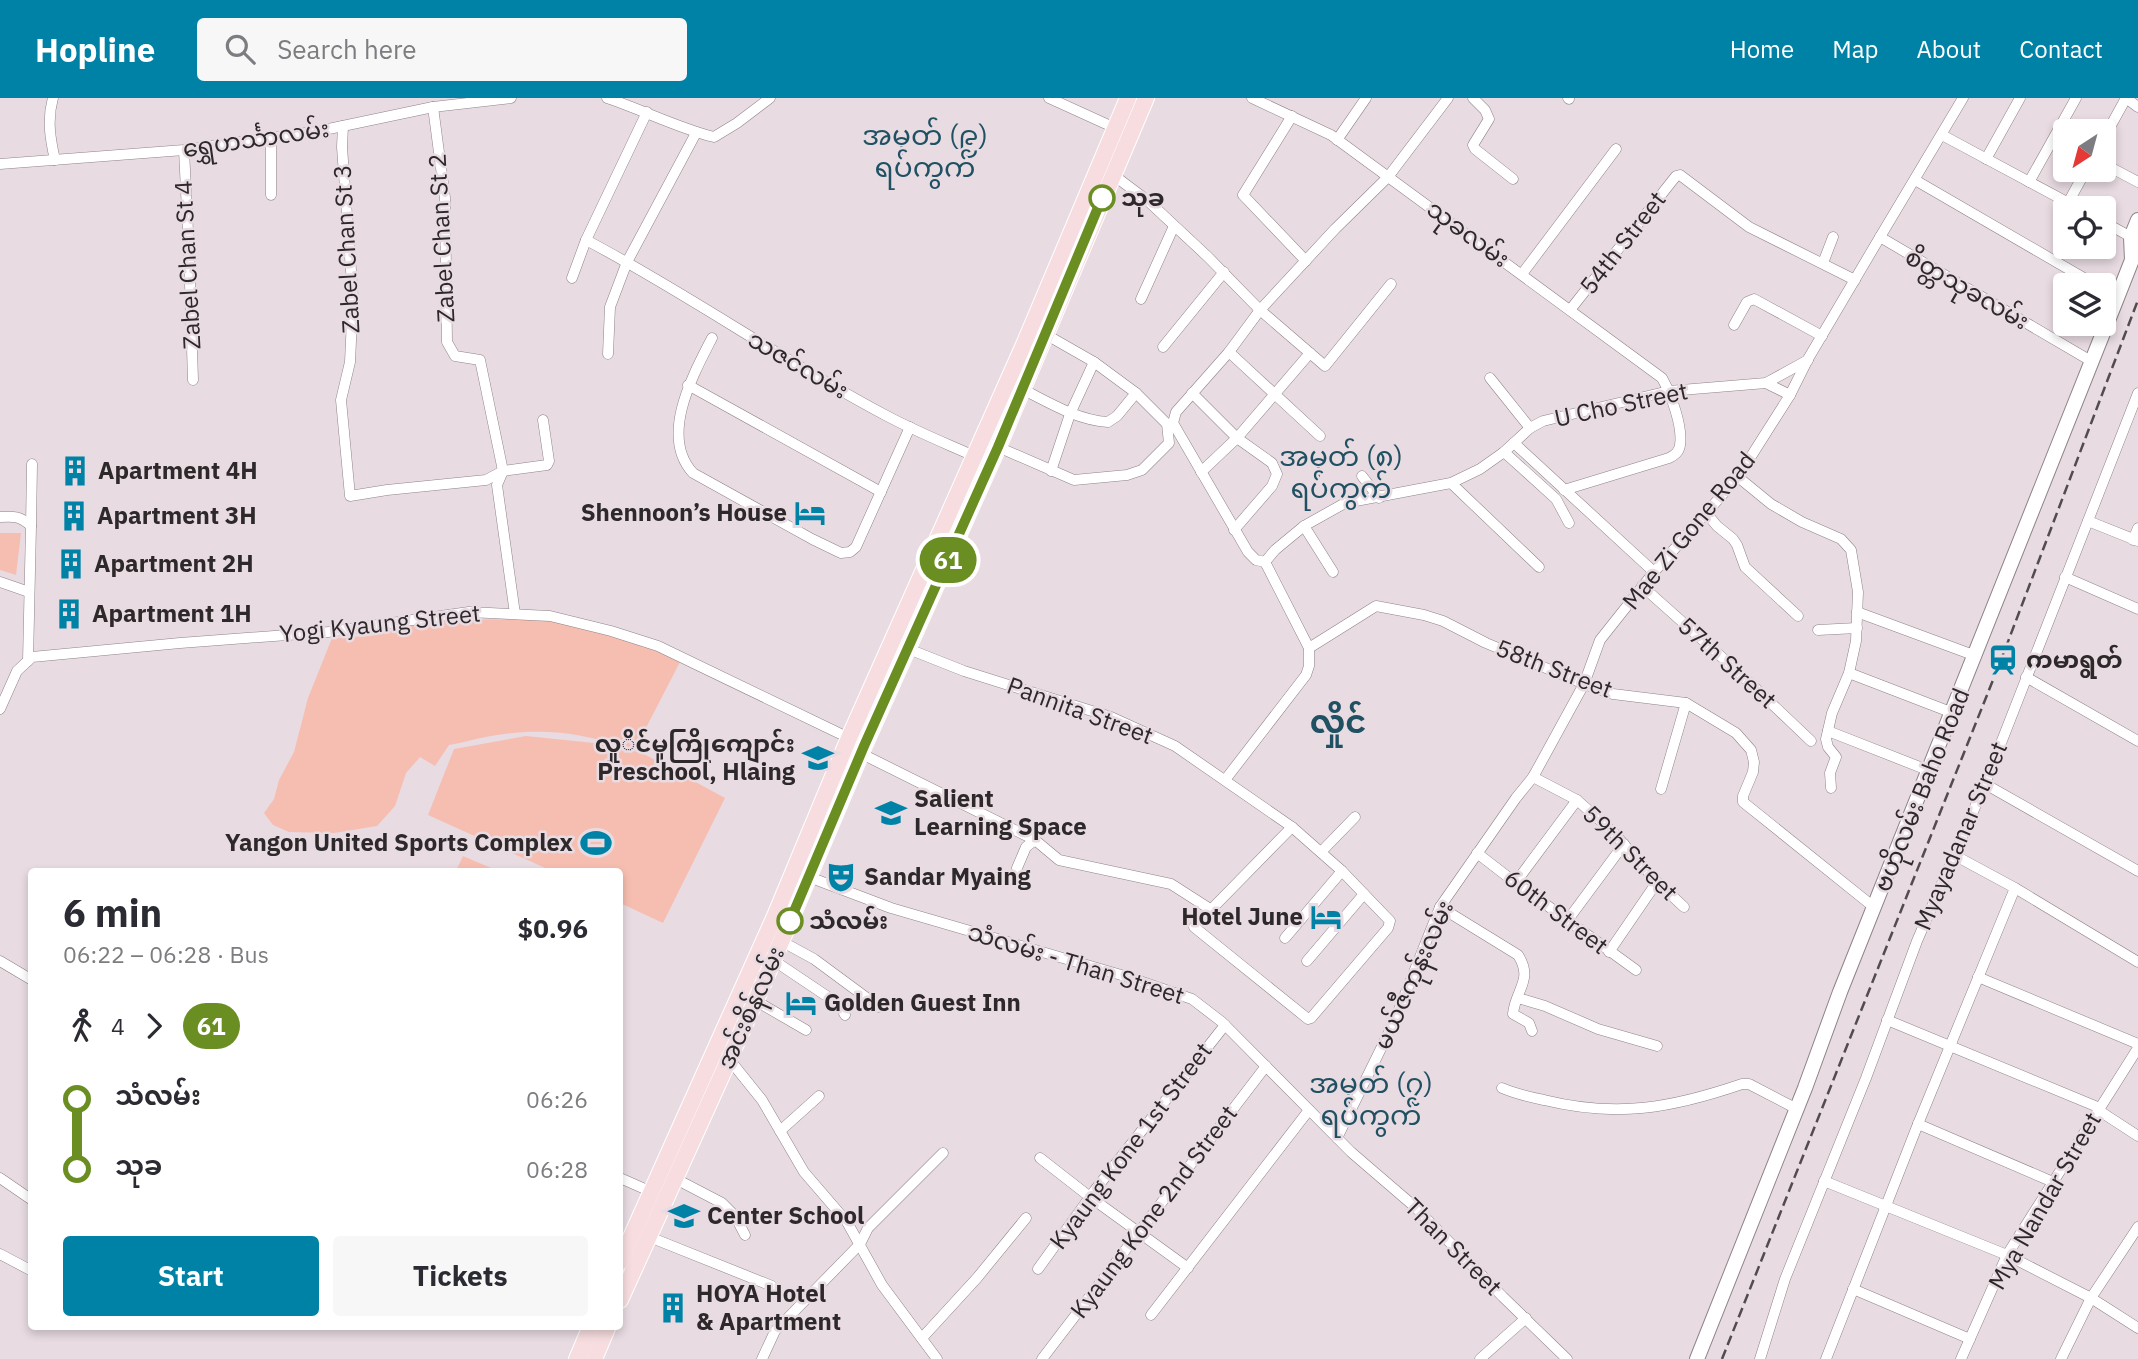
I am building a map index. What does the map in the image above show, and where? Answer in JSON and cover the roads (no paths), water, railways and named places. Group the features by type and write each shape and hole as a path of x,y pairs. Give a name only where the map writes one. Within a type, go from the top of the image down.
{"main road":[{"path":"722,1056 756,979 774,947 796,864 849,738 932,552 981,460 1023,347 1128,98"},
{"name":"အင်းစိန်လမ်း","path":"774,947 810,874 948,559 981,460 998,447 1146,98"},
{"name":"ဗဟိုလမ်း Baho Road","path":"1698,1359 2135,255 2131,237 2138,220"},
{"path":"932,552 948,559"},
{"path":"849,738 863,750"},
{"path":"796,864 810,874"},
{"name":"အင်းစိန်လမ်း","path":"623,1293 647,1236 658,1195 674,1178 680,1147 722,1056 755,1001 756,979"},
{"path":"623,1257 658,1195 680,1147"},
{"path":"578,1359 590,1330"},
{"path":"594,1359 606,1330"}],"street":[{"path":"53,98 49,117 55,160"},
{"name":"ရွှေဟင်္သာလမ်း","path":"0,164 184,150 343,126 433,107 511,98"},
{"path":"614,99 714,137 770,98"},
{"path":"1049,98 1131,134"},
{"name":"သုခလမ်း","path":"1252,98 1337,140 1662,378 1669,391"},
{"path":"1337,140 1366,98"},
{"path":"1225,780 1306,675 1310,666 1309,648 1265,562 1256,560 1248,552 1173,423 1176,412 1229,352 1260,310 1388,177 1448,98"},
{"path":"1473,98 1485,110 1489,119 1473,145 1513,179"},
{"name":"Mae Zi Gone Road","path":"1477,853 1533,777 1584,684 1601,640 1642,586 1738,477 1790,395 1808,359 1963,98"},
{"path":"1986,159 2020,98"},
{"path":"2029,182 2076,98"},
{"path":"2114,119 2126,98 2138,107"},
{"name":"Zabel Chan St 2","path":"433,107 445,198 447,342 456,356 480,360 503,471"},
{"path":"572,278 586,240 647,112"},
{"path":"1292,116 1243,195 1306,261"},
{"name":"Zabel Chan St 3","path":"343,126 342,147 353,298 350,362 341,400 351,496 486,480 503,471"},
{"path":"608,354 610,307 627,262 696,132"},
{"path":"1942,135 2055,196"},
{"path":"271,138 271,195"},
{"path":"1522,274 1616,149"},
{"name":"Zabel Chan St 4","path":"184,150 193,380"},
{"path":"2116,170 2138,182"},
{"path":"1112,174 1148,201 1224,272 1260,310 1325,366 1391,284"},
{"name":"54th Street","path":"1570,310 1676,176 1680,175 1749,227 1823,263"},
{"path":"1915,180 2075,273"},
{"path":"1141,299 1174,226"},
{"path":"2116,229 2131,237"},
{"path":"1833,237 1823,263 1855,280"},
{"name":"စိတ္တသုခလမ်း","path":"1880,237 2091,362"},
{"name":"သဇင်လမ်း","path":"586,240 841,390 910,427 981,460"},
{"path":"1163,347 1224,272"},
{"path":"1734,325 1747,302 1754,299 1822,336"},
{"path":"998,447 1074,480 1127,475 1142,470 1169,443 1167,424 1136,393 1094,362 1045,334"},
{"path":"712,338 688,385 681,415 683,458 693,473 841,553 850,552 856,547 910,427"},
{"path":"1229,352 1320,436"},
{"path":"1201,472 1237,438 1310,353"},
{"name":"U Cho Street","path":"1265,562 1304,526 1345,503 1451,483 1480,469 1530,428 1544,421 1669,391 1766,383 1808,359"},
{"path":"1051,471 1070,414 1094,362"},
{"path":"1490,378 1530,428"},
{"path":"1766,383 1790,395"},
{"path":"688,385 881,492"},
{"path":"1022,389 1070,414 1108,422 1117,416 1136,393"},
{"path":"1564,490 1675,455 1680,442 1669,391"},
{"path":"1192,393 1237,438 1272,463 1277,474 1272,486 1234,530"},
{"name":"Myayadanar Street","path":"1762,1358 1784,1279 1917,941 1985,784 2138,393"},
{"path":"515,614 497,485 503,471 547,465 549,461 542,420"},
{"path":"1514,443 1654,572"},
{"path":"1504,452 1556,499 1569,523"},
{"path":"0,709 17,671 28,661 33,464"},
{"path":"1362,476 1379,498"},
{"path":"1738,477 1772,504 1802,522 1841,538 1851,550 1858,592 1856,640 1849,674 1832,713 1826,739 1828,747 1836,757 1830,773 1831,789"},
{"path":"1451,483 1539,567"},
{"path":"1707,514 1737,545 1745,567 1798,616"},
{"path":"0,517 14,516 31,526"},
{"path":"2088,521 2136,541 2138,528"},
{"path":"1304,526 1333,572"},
{"path":"2065,577 2138,609"},
{"path":"0,582 29,592"},
{"name":"57th Street","path":"1642,586 1811,741"},
{"name":"58th Street","path":"1309,648 1376,606 1443,621 1486,643 1584,684 1625,697 1686,703 1736,733 1751,750 1753,772 1742,796 1743,802 1875,908"},
{"name":"Yogi Kyaung Street","path":"28,661 32,657 47,655 328,632 469,611 550,616 658,646 849,738"},
{"path":"1857,612 1976,656"},
{"path":"1818,630 1857,628"},
{"name":"Pannita Street","path":"892,642 964,671 1111,717 1175,746 1292,827 1342,871 1390,921 1390,925 1311,1018 1308,1018 1194,928 1210,909"},
{"path":"1849,674 1953,713"},
{"path":"2026,677 2138,741"},
{"path":"1661,789 1686,703"},
{"path":"1828,731 1930,771"},
{"path":"863,750 924,786 1035,840 1059,860 1171,884 1210,909 1292,827"},
{"name":"59th Street","path":"1533,777 1577,800 1624,844 1657,882 1684,907"},
{"path":"1985,784 2138,871"},
{"name":"59th Street","path":"1516,882 1577,800"},
{"path":"1321,852 1355,817"},
{"path":"1017,868 1026,847 1035,840"},
{"path":"1567,921 1624,844"},
{"name":"60th Street","path":"1477,853 1636,970"},
{"name":"မယ်ဇီကုန်းလမ်း","path":"1337,1138 1394,1022 1440,907 1477,853"},
{"path":"1954,855 2015,888 2138,962"},
{"path":"1286,938 1342,871"},
{"name":"သံလမ်း - Than Street","path":"810,874 891,908 1128,977 1192,999 1226,1025 1337,1138"},
{"path":"1609,952 1657,882"},
{"path":"1826,1359 1918,1124 2015,888"},
{"path":"1307,961 1364,894"},
{"path":"1440,907 1518,955 1524,965 1525,975 1513,1014 1529,1023 1532,1031"},
{"path":"774,947 814,959 879,1007"},
{"path":"774,947 840,1005 845,1016"},
{"path":"0,961 28,978"},
{"path":"1978,977 2138,1046"},
{"path":"1518,998 1545,1006 1598,1029 1657,1046"},
{"path":"755,1001 806,1030"},
{"path":"1887,1020 2099,1109 2138,1136"},
{"name":"Kyaung Kone 1st Street","path":"1038,1269 1090,1197 1226,1025"},
{"name":"Mya Nandar Street","path":"1961,1359 2007,1255 2138,1046"},
{"path":"722,1056 762,1100 804,1172 847,1222 882,1285 937,1359"},
{"name":"Kyaung Kone 2nd Street","path":"1042,1359 1266,1066"},
{"path":"1502,1087 1517,1094 1567,1106 1619,1111 1681,1103 1749,1084 1797,1109"},
{"path":"780,1132 819,1096"},
{"path":"1151,1315 1309,1110"},
{"path":"1918,1124 2053,1182"},
{"name":"Than Street","path":"1337,1138 1415,1207 1567,1359"},
{"path":"762,1359 775,1331 860,1244 868,1228 943,1153"},
{"path":"1040,1158 1188,1268"},
{"path":"0,1178 28,1197"},
{"path":"674,1178 722,1203 735,1216 745,1235"},
{"path":"623,1179 658,1195"},
{"path":"1824,1181 2007,1255 2091,1298 2138,1328"},
{"path":"922,1338 977,1278 1026,1218"},
{"path":"2061,1359 2091,1298 2136,1234"},
{"path":"647,1236 772,1286"},
{"path":"0,1254 28,1269"},
{"path":"1853,1289 1970,1339"},
{"path":"1480,1359 1526,1318"}],"railway":[{"path":"1722,1359 2001,660 2138,300"}],"place":[{"name":"သုခ","path":"1102,198"},
{"name":"Apartment 4H","path":"75,471"},
{"name":"Shennoon’s House","path":"810,513"},
{"name":"Apartment 3H","path":"74,516"},
{"name":"Apartment 2H","path":"71,564"},
{"name":"Apartment 1H","path":"69,614"},
{"name":"ကမာရွတ်","path":"2003,660"},
{"name":"လှုိင်မူကြိုကျောင်း Preschool, Hlaing","path":"818,758"},
{"name":"Salient Learning Space","path":"891,813"},
{"name":"Yangon United Sports Complex","path":"596,843"},
{"name":"Sandar Myaing","path":"841,877"},
{"name":"Hotel June","path":"1326,917"},
{"name":"သံလမ်း","path":"790,921"},
{"name":"Golden Guest Inn","path":"801,1003"},
{"name":"Center School","path":"684,1216"},
{"name":"HOYA Hotel & Apartment","path":"673,1308"}],"district":[{"name":"အမှတ် (၉) ရပ်ကွက်","path":"925,151"},
{"name":"အမှတ် (၈) ရပ်ကွက်","path":"1341,472"},
{"name":"လှိုင်","path":"1338,722"},
{"name":"အမှတ် (၇) ရပ်ကွက်","path":"1371,1099"}]}
